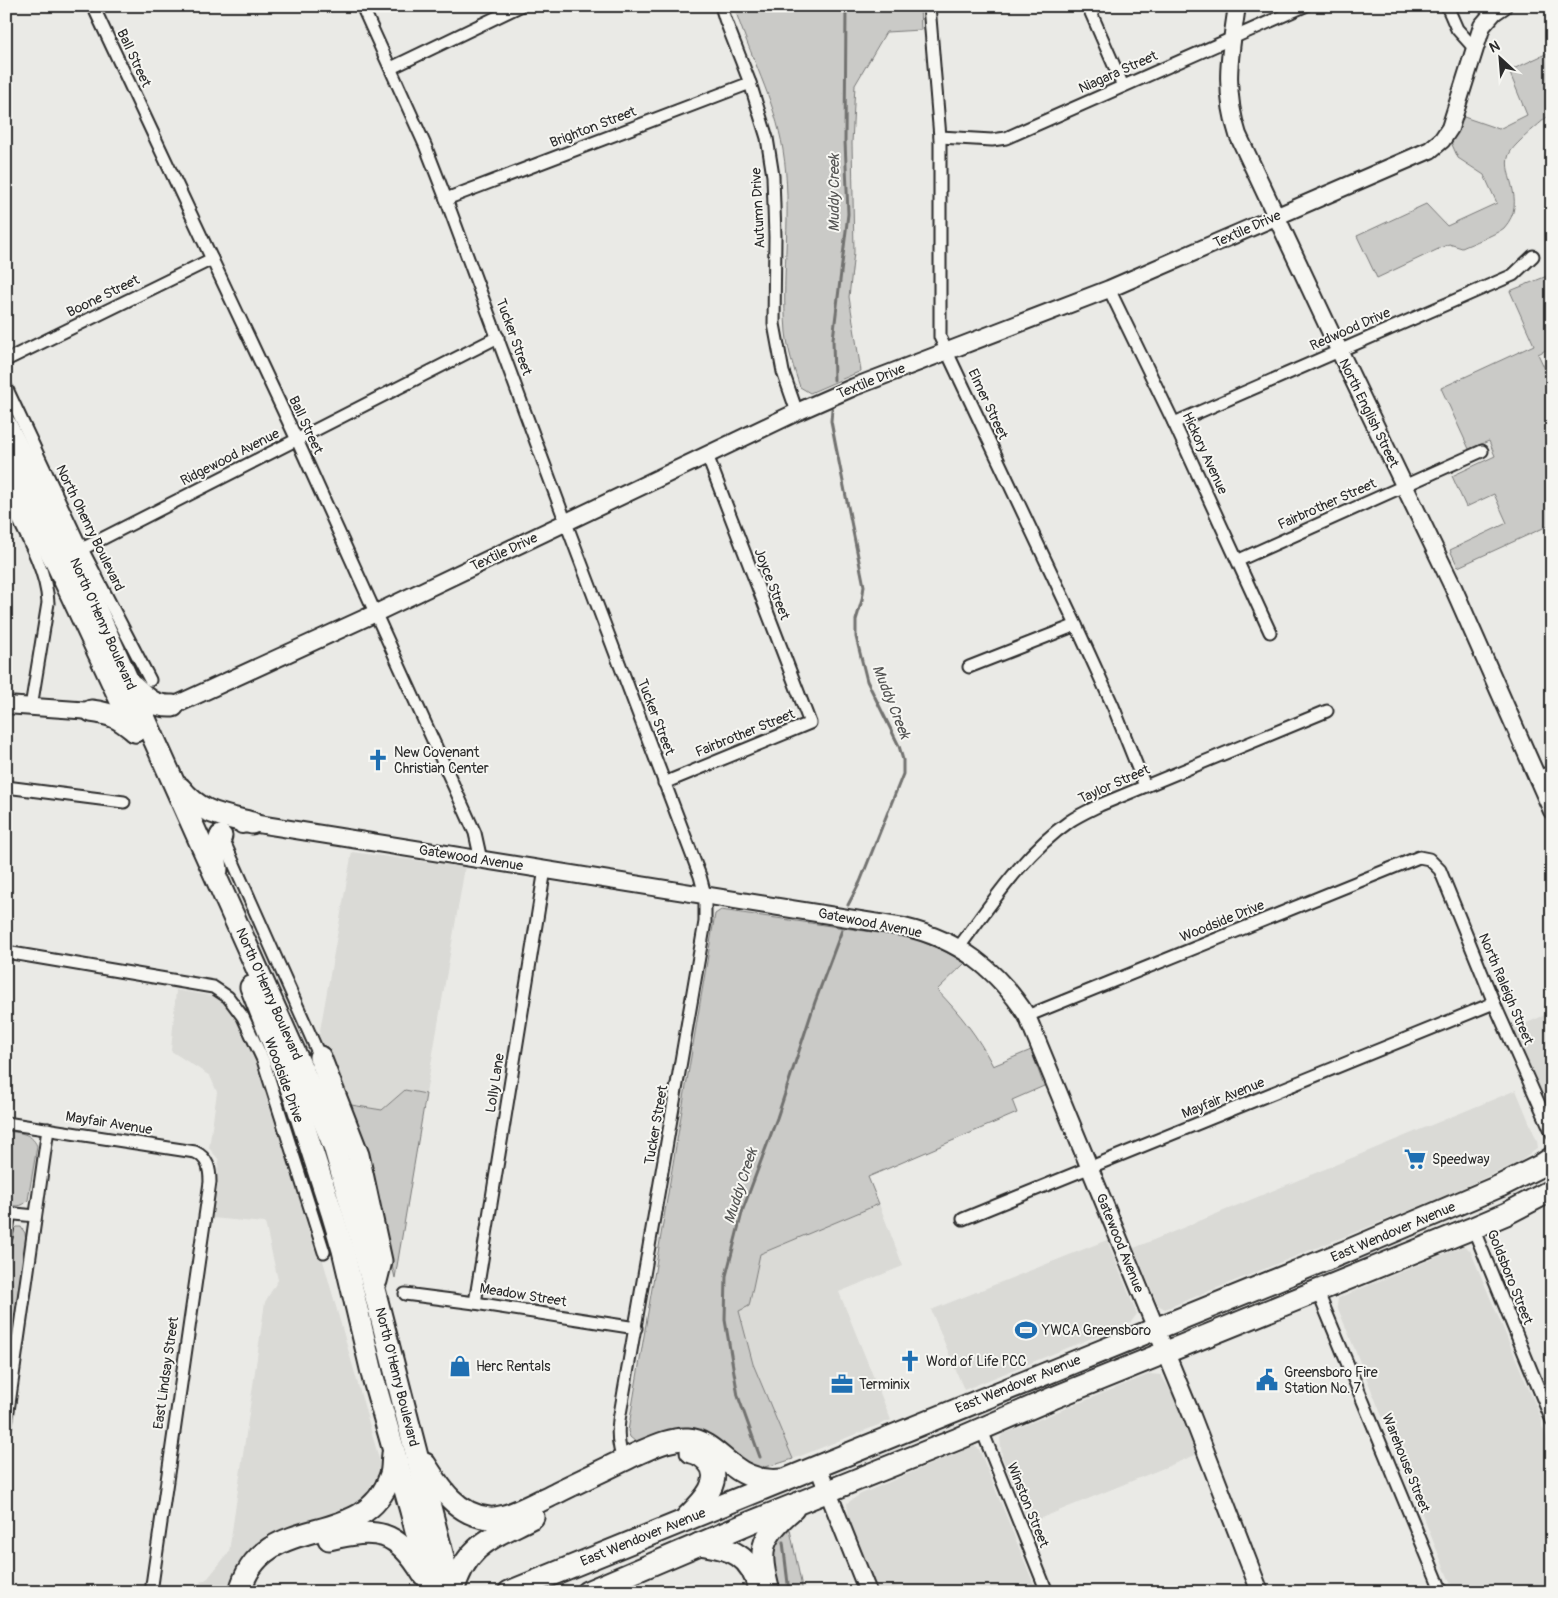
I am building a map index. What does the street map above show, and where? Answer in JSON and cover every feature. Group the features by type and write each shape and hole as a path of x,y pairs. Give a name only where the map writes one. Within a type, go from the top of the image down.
{"highway":[{"name":"North O'Henry Boulevard","path":"6,425 71,554 140,681 158,746 312,1089 334,1146 374,1288 415,1448 442,1591"},
{"name":"North O'Henry Boulevard","path":"6,462 58,566 135,731 254,995 295,1098 340,1241 373,1378 393,1449 442,1591"},
{"path":"91,711 103,700 107,691 107,672"},
{"path":"140,681 148,700 161,707 173,706"},
{"path":"158,746 160,726 165,714 173,706"},
{"path":"91,711 108,713 135,731"},
{"path":"172,777 193,802 202,808 212,813 252,823"},
{"path":"219,880 215,852 221,836"},
{"path":"320,1056 358,1155 381,1261 374,1288"},
{"name":"East Wendover Avenue","path":"509,1592 818,1467 965,1405 1343,1253 1476,1197 1540,1166 1552,1158"},
{"name":"East Wendover Avenue","path":"587,1592 1165,1352 1473,1228 1506,1214 1552,1190"},
{"path":"252,1592 263,1566 281,1553 304,1544 356,1533 378,1533 399,1544 442,1591 458,1574 472,1552 489,1539 669,1441 689,1439 706,1444 734,1467 753,1477 770,1481 788,1479"},
{"path":"415,1448 438,1486 452,1502 468,1513 490,1518 514,1513 626,1465 673,1451 693,1452 701,1455 710,1464 713,1470 712,1485 708,1494 682,1522"},
{"path":"240,1592 249,1570 265,1550 290,1538 341,1525 361,1514 379,1498 391,1476 393,1449"},
{"path":"769,1592 763,1568 762,1555 764,1543 778,1522 803,1501"},
{"path":"699,1544 716,1546 738,1554 756,1574 760,1592"}],"street":[{"name":"Ball Street","path":"93,6 297,440 376,613 475,834 481,860"},
{"name":"Tucker Street","path":"362,6 391,68 446,199 700,876 705,895 705,922 618,1431 618,1441 626,1465"},
{"path":"391,68 520,6"},
{"name":"Autumn Drive","path":"721,6 724,19 750,83 767,138 773,176 775,237 774,324 783,372 797,412"},
{"name":"Elmer Street","path":"929,6 940,137 940,337 1113,706 1145,786"},
{"path":"1088,6 1123,86"},
{"name":"North English Street","path":"1236,6 1228,89 1232,118 1238,135 1338,350 1453,587 1552,811"},
{"name":"Niagara Street","path":"940,137 992,140 1006,138 1305,6"},
{"path":"1447,6 1457,28 1475,49"},
{"name":"Textile Drive","path":"173,706 376,613 797,412 854,387 1109,288 1430,150 1442,140 1450,128 1482,26 1502,6"},
{"name":"Brighton Street","path":"446,199 750,83"},
{"name":"Redwood Drive","path":"1174,423 1513,275 1533,256"},
{"name":"Boone Street","path":"6,360 212,260"},
{"name":"Hickory Avenue","path":"1109,288 1239,560 1270,632"},
{"name":"Ridgewood Avenue","path":"82,549 498,337"},
{"name":"North Ohenry Boulevard","path":"6,387 82,549 140,681"},
{"name":"Fairbrother Street","path":"1239,560 1482,451"},
{"name":"Joyce Street","path":"707,455 810,723"},
{"path":"6,495 40,566 48,592 48,603 31,707"},
{"path":"969,667 1076,625"},
{"path":"6,705 91,711"},
{"name":"Taylor Street","path":"959,948 1018,868 1070,820 1100,805 1327,711"},
{"name":"Fairbrother Street","path":"664,783 810,723"},
{"path":"1537,778 1552,771"},
{"path":"6,787 124,802"},
{"name":"Gatewood Avenue","path":"221,836 231,827 252,823 904,927 936,937 959,948 979,961 1009,990 1027,1016 1196,1425 1260,1592"},
{"path":"221,836 320,1056"},
{"name":"Woodside Drive","path":"1027,1016 1419,857 1430,859"},
{"name":"North Raleigh Street","path":"1430,859 1440,870 1494,1004 1552,1133"},
{"name":"Lolly Lane","path":"475,1303 544,869"},
{"name":"Woodside Drive","path":"6,952 213,987 228,997 243,1018 264,1060 324,1252"},
{"name":"Mayfair Avenue","path":"963,1218 1494,1004"},
{"name":"Mayfair Avenue","path":"6,1123 195,1152 206,1159"},
{"path":"6,1425 48,1129"},
{"name":"East Lindsay Street","path":"151,1592 210,1182 210,1173 206,1159"},
{"path":"6,1237 8,1213 35,1216"},
{"name":"Goldsboro Street","path":"1473,1228 1552,1421"},
{"name":"Warehouse Street","path":"1317,1290 1442,1592"},
{"name":"Meadow Street","path":"405,1294 636,1328"},
{"name":"Winston Street","path":"981,1428 1047,1592"},
{"path":"818,1467 868,1592"}],"shaded area":[{"path":"734,6 920,6 921,30 886,32 855,85 852,143 854,252 849,297 861,371 810,393 800,387 793,367 786,332 787,195 783,150 768,95"},
{"path":"1552,51 1552,116 1547,117 1511,151 1508,167 1514,196 1514,207 1511,217 1504,228 1462,248 1449,244 1377,278 1357,236 1426,204 1447,226 1497,203 1484,175 1458,158 1450,140 1461,116 1499,129 1527,115 1509,71"},
{"path":"1552,274 1552,347 1538,354 1552,384 1552,524 1458,567 1450,550 1507,523 1494,494 1466,507 1452,476 1495,456 1489,441 1469,449 1441,388 1534,345 1510,291"},
{"path":"352,852 465,867 426,1094 405,1090 382,1110 345,1104 319,1036"},
{"path":"721,910 913,938 944,951 965,963 937,990 968,1026 993,1066 1031,1050 1044,1086 1012,1100 1017,1113 868,1177 879,1204 760,1254 749,1306 739,1311 753,1364 793,1459 765,1467 636,1442 630,1437 628,1431 715,914"},
{"path":"176,990 219,997 238,1021 247,1041 265,1085 316,1236 380,1462 378,1474 363,1499 342,1514 265,1536 233,1576 230,1592 157,1592 158,1583 185,1588 195,1586 208,1578 229,1552 265,1302 278,1280 265,1223 212,1218 219,1160 209,1148 217,1092 210,1076 171,1051"},
{"path":"1552,1012 1552,1121 1513,1029"},
{"path":"405,1090 426,1094 395,1278 386,1241 345,1104 382,1110"},
{"path":"1516,1090 1537,1141 1538,1148 1521,1161 1445,1196 1165,1309 1158,1305 1134,1248"},
{"path":"6,1131 28,1136 37,1146 28,1200 18,1206 6,1205"},
{"path":"879,1204 903,1266 839,1292 891,1420 793,1459 753,1364 739,1310 749,1305 760,1254"},
{"path":"17,1227 21,1227 25,1233 26,1241 6,1374 6,1284 14,1230"},
{"path":"1107,1240 1137,1314 1131,1322 964,1390 931,1310"},
{"path":"1464,1246 1470,1250 1542,1420 1542,1426 1552,1450 1552,1592 1454,1592 1337,1306 1338,1298"},
{"path":"1150,1374 1161,1375 1178,1403 1198,1454 1029,1523 1002,1457 1000,1438 1003,1434"},
{"path":"974,1446 979,1449 1037,1592 877,1592 849,1522 847,1503 861,1494"},
{"path":"789,1525 803,1592 775,1592 769,1551"}],"waterway":[{"name":"Muddy Creek","path":"834,380 833,339 848,214 845,141 846,6"},
{"name":"Muddy Creek","path":"832,409 831,421 864,586 856,620 856,637 867,681 899,746 903,760 903,774 860,882 848,905"},
{"name":"Muddy Creek","path":"760,1457 738,1396 725,1320 726,1276 743,1209 777,1118 815,1002 842,930"},
{"name":"Muddy Creek","path":"783,1542 789,1592"}],"place":[{"name":"New Covenant Christian Center","path":"378,760"},
{"name":"Speedway","path":"1415,1159"},
{"name":"YWCA Greensboro","path":"1026,1330"},
{"name":"Word of Life PCC","path":"910,1361"},
{"name":"Herc Rentals","path":"460,1366"},
{"name":"Greensboro Fire Station No. 7","path":"1267,1380"},
{"name":"Terminix","path":"842,1384"}]}
